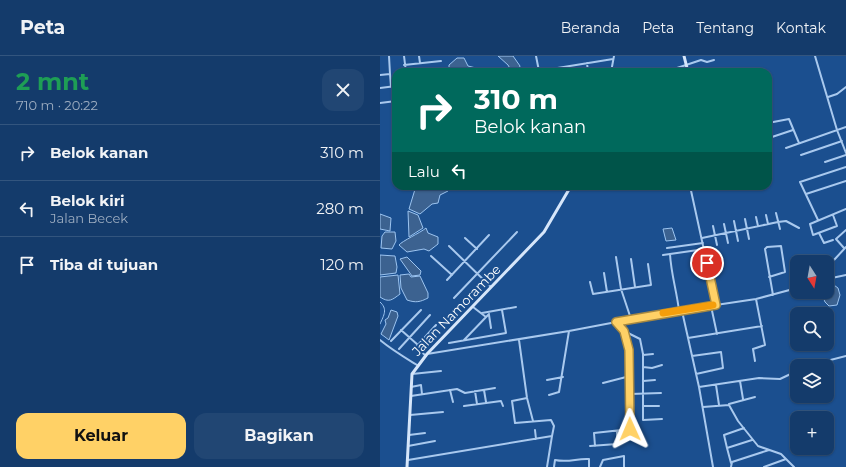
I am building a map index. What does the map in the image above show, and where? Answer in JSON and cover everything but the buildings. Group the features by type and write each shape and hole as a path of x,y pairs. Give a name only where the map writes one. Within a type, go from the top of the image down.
{"main road":[{"path":"684,56 686,66"},
{"name":"Jalan Namorambe","path":"407,467 412,374 426,355 544,232 569,190"}],"street":[{"path":"380,88 391,87 389,56"},
{"path":"404,56 405,68"},
{"path":"419,56 420,63"},
{"path":"536,56 538,68"},
{"path":"815,56 837,130 846,154 825,162"},
{"path":"561,68 614,57 612,68"},
{"path":"677,68 701,60 707,62 714,60"},
{"path":"404,65 441,61"},
{"path":"587,63 588,68"},
{"path":"380,75 390,74"},
{"path":"828,97 837,94 846,87"},
{"path":"380,103 392,101"},
{"path":"772,122 790,119 798,143"},
{"path":"786,148 846,127"},
{"path":"772,137 793,130"},
{"path":"801,155 846,143"},
{"path":"818,220 800,181 846,168"},
{"path":"806,194 846,181"},
{"path":"691,190 704,243 716,305"},
{"path":"833,215 837,226 813,235 809,225 846,209"},
{"path":"776,213 780,229"},
{"path":"766,215 768,224"},
{"path":"756,217 758,226"},
{"path":"745,219 749,239"},
{"path":"734,221 738,241"},
{"path":"702,238 786,221 799,228"},
{"path":"724,224 728,243"},
{"path":"713,226 717,245"},
{"path":"834,260 845,248 836,240 846,230"},
{"path":"454,298 517,232"},
{"path":"819,233 824,244 833,240"},
{"path":"447,280 489,235"},
{"path":"465,238 477,249"},
{"path":"666,248 704,243"},
{"path":"449,246 491,287"},
{"path":"769,276 785,272 780,246 767,247 765,249 769,276 773,295"},
{"path":"663,255 705,250"},
{"path":"670,254 672,279 675,285 699,387 714,467"},
{"path":"431,256 452,275"},
{"path":"616,257 621,289 631,319"},
{"path":"631,259 636,287"},
{"path":"590,282 593,294 652,284 648,264"},
{"path":"604,273 607,292"},
{"path":"834,278 846,275"},
{"path":"401,330 418,345 416,347 426,355 773,295 790,290"},
{"path":"755,360 753,349 765,345 756,298"},
{"path":"473,306 486,317"},
{"path":"711,306 717,334"},
{"path":"482,313 516,308"},
{"path":"391,341 421,310"},
{"path":"449,343 506,333 502,310"},
{"path":"463,341 489,313"},
{"path":"489,313 491,328"},
{"path":"399,349 430,316"},
{"path":"616,322 624,331 639,338 643,355 642,406 644,420 662,419"},
{"path":"418,345 436,325"},
{"path":"688,338 762,326"},
{"path":"549,396 559,393 563,377 569,331"},
{"path":"595,446 594,433 630,429 629,350 624,331"},
{"path":"519,339 527,398 533,421"},
{"path":"380,340 396,350 402,357 418,365"},
{"path":"692,356 722,352 723,368 695,374"},
{"path":"643,355 653,354"},
{"path":"834,359 846,356"},
{"path":"643,367 652,368 662,365"},
{"path":"412,374 441,371"},
{"path":"699,387 761,378 780,379 790,374"},
{"path":"603,383 630,376"},
{"path":"547,380 563,377"},
{"path":"643,381 655,380"},
{"path":"740,381 743,400"},
{"path":"411,387 421,385 422,394"},
{"path":"716,385 720,405"},
{"path":"411,396 450,390 458,390 462,393 495,388"},
{"path":"450,390 453,402"},
{"path":"484,390 486,403"},
{"path":"475,391 477,404"},
{"path":"630,394 661,393"},
{"path":"703,407 729,404 755,397"},
{"path":"527,398 512,401 515,423 552,420 554,426 547,467"},
{"path":"464,406 501,400 503,406"},
{"path":"729,404 738,421 758,446 770,449 786,459 794,467"},
{"path":"642,406 659,406"},
{"path":"410,415 443,412"},
{"path":"731,467 724,435 744,428"},
{"path":"535,430 536,439"},
{"path":"590,446 618,444 617,431"},
{"path":"409,435 425,433"},
{"path":"408,460 552,436"},
{"path":"727,448 752,440"},
{"path":"408,446 435,441"},
{"path":"731,463 770,449"},
{"path":"600,467 602,460 624,456 624,467"},
{"path":"554,467 555,460 566,462 589,459 589,467"},
{"path":"764,467 786,459"},
{"path":"565,467 566,462"}],"water":[{"path":"498,56 513,56 520,66 519,68 510,68"},
{"path":"457,58 464,58 468,66 476,68 449,68 449,65"},
{"path":"415,190 448,190 440,195 438,203 432,204 420,214 409,209"},
{"path":"408,211 418,215 423,228 409,237"},
{"path":"380,214 391,218 390,231 380,229"},
{"path":"426,228 428,233 438,237 438,244 429,251 424,249 407,252 399,245 404,241"},
{"path":"672,228 676,240 666,241 663,229"},
{"path":"385,232 395,232 396,241 392,249 381,248 382,236"},
{"path":"380,255 395,256 397,267 396,273 380,275"},
{"path":"407,257 421,271 420,275 412,276 400,259"},
{"path":"409,274 411,277 420,276 428,293 428,298 418,302 407,300 401,288 400,275"},
{"path":"398,275 400,294 390,300 380,297 380,277"},
{"path":"834,285 838,288 840,295 837,305 829,306 824,299 834,299"},
{"path":"391,310 397,312 398,316 389,340 381,334 386,324 385,320 388,318"}],"waterway":[{"path":"380,302 385,310 380,324"}],"slow traffic":[{"path":"663,313 713,305"}],"route":[{"path":"630,429 629,350 624,331 616,322 716,305 707,263"}]}
